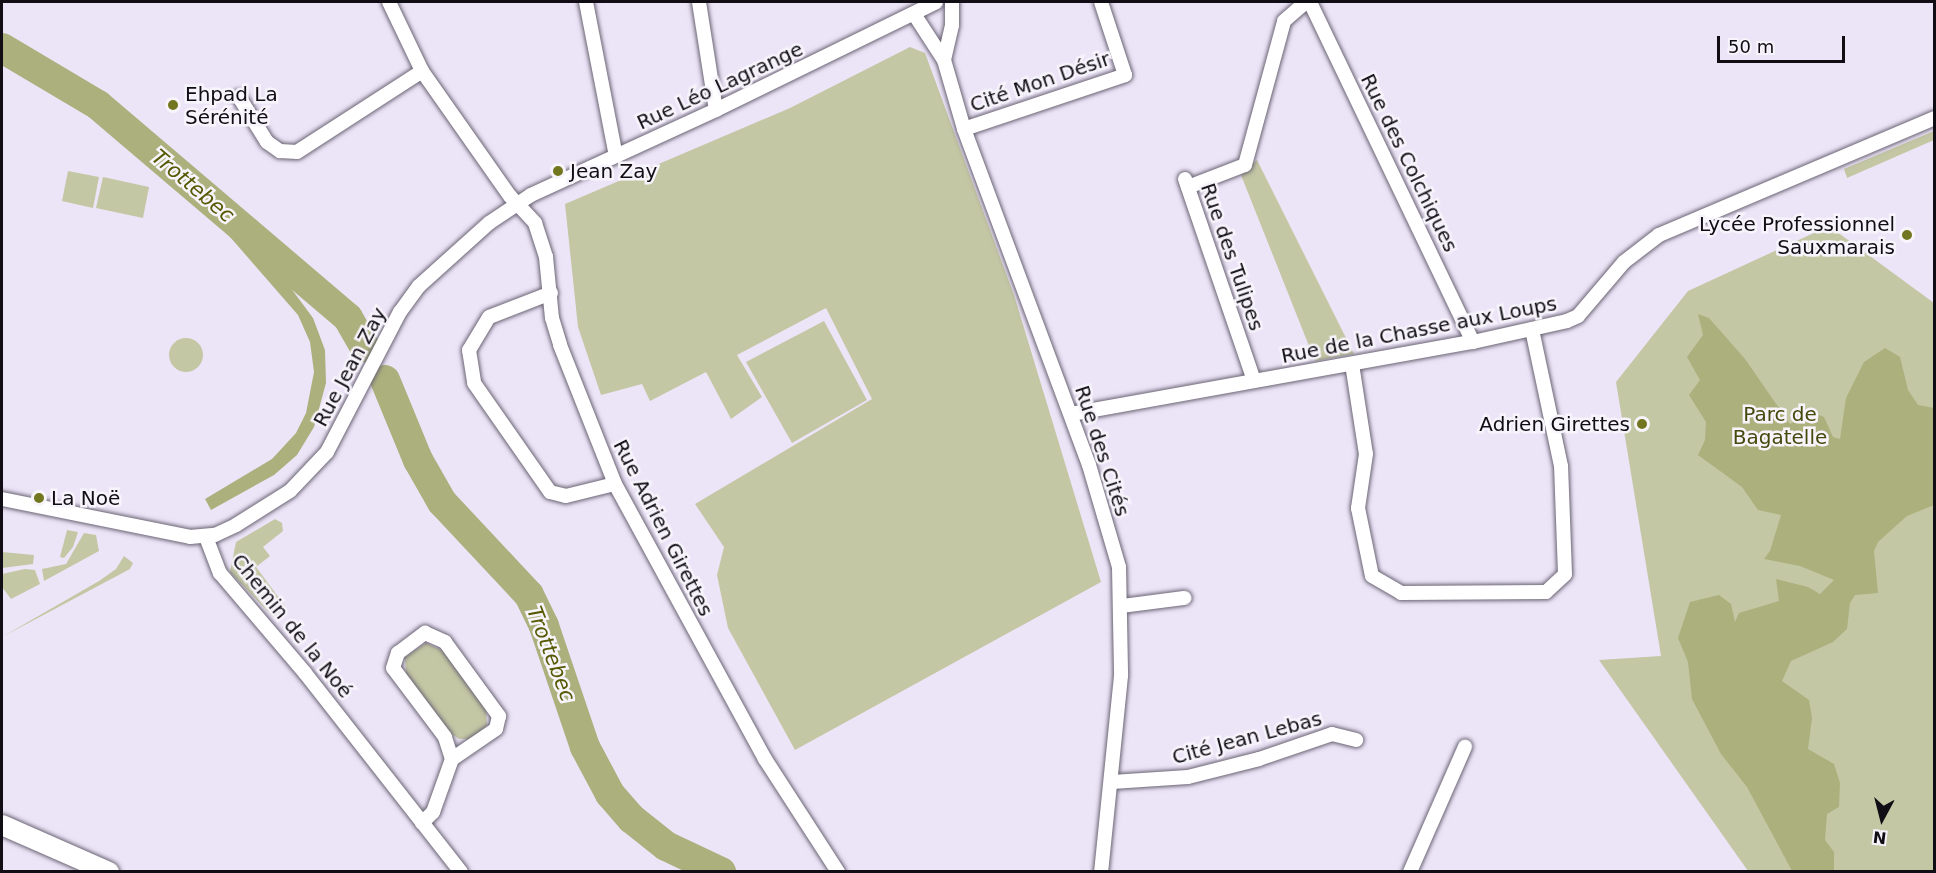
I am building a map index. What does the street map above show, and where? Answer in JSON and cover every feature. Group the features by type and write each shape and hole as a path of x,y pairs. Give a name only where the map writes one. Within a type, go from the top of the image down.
{"main road":[{"path":"2,825 109,872"}],"street":[{"name":"Rue Adrien Girettes","path":"389,2 422,71 510,196 520,204 535,223 560,345 615,484 765,759 838,872"},
{"path":"586,2 616,156"},
{"path":"699,2 716,110"},
{"name":"Rue Léo Lagrange","path":"520,204 531,195 716,110 936,2"},
{"name":"Rue des Cités","path":"944,60 952,26 952,2"},
{"name":"Cité Mon Désir","path":"964,129 1125,75 1101,2"},
{"name":"Rue des Tulipes","path":"1254,381 1186,183 1245,165 1284,21 1308,2"},
{"name":"Rue des Colchiques","path":"1308,2 1473,342"},
{"name":"Rue des Cités","path":"914,14 944,60 964,129 1071,414 1119,567 1122,606 1112,782 1101,872"},
{"path":"239,97 267,142 280,151 297,152 422,71"},
{"name":"Rue de la Chasse aux Loups","path":"1071,414 1473,342 1578,316 1624,262 1659,236 1935,118"},
{"name":"Rue Jean Zay","path":"206,537 273,503 303,479 327,452 400,312 418,286 459,246 520,204"},
{"path":"551,293 489,317 469,350 474,383 550,492 566,496 615,484"},
{"path":"1352,364 1366,454 1358,508 1372,576 1401,593 1546,592 1564,574 1561,466 1532,329"},
{"path":"2,499 206,537"},
{"name":"Chemin de la Noé","path":"206,537 220,573 305,673 461,872"},
{"path":"1122,606 1184,598"},
{"path":"422,823 431,817 452,759 495,729 499,716 446,642 425,633 398,653 393,668 445,736 452,759"},
{"name":"Cité Jean Lebas","path":"1112,782 1188,777 1260,759 1332,734 1356,740"},
{"path":"1410,872 1465,747"}],"green space":[{"path":"910,47 925,53 1014,295 1101,582 795,750 728,628 717,575 724,547 695,504 872,399 826,308 737,355 762,397 731,419 706,372 650,401 642,384 601,395 578,327 565,204 790,108"},
{"path":"1934,131 1934,140 1847,178 1844,169"},
{"path":"1257,160 1354,354 1315,361 1241,175"},
{"path":"68,171 99,177 93,208 62,201"},
{"path":"103,177 149,187 143,218 96,208"},
{"name":"Parc de Bagatelle","path":"1829,226 1934,303 1934,871 1748,871 1599,660 1661,656 1616,382 1688,291"},
{"path":"824,321 867,400 792,443 746,362"},
{"path":"186,338 198,343 203,355 198,367 186,372 174,367 169,355 174,343"},
{"path":"275,519 282,523 283,531 263,547 270,556 256,567 285,606 286,609 273,617 230,572 236,542"},
{"path":"67,530 78,532 73,547 64,558 60,557"},
{"path":"84,533 96,535 99,551 44,581 42,569 66,564"},
{"path":"2,552 34,555 33,564 2,568"},
{"path":"124,556 133,563 130,569 2,637 99,581 116,569"},
{"path":"25,569 35,570 40,584 11,599 2,587 2,574"},
{"path":"426,643 444,651 486,707 487,726 472,739 459,739 448,732 406,676 405,657"}],"shaded area":[{"path":"226,211 286,261 279,272 313,318 325,350 326,383 314,427 297,455 274,475 211,510 205,499 272,459 296,433 306,413 314,372 310,342 298,315 217,222"},
{"path":"1698,314 1709,318 1745,359 1790,424 1807,415 1819,415 1824,417 1833,437 1840,439 1846,398 1864,362 1885,348 1900,357 1908,390 1918,405 1934,408 1934,505 1907,516 1878,542 1874,551 1878,593 1855,595 1850,603 1847,629 1833,642 1791,661 1782,681 1809,700 1812,718 1808,749 1834,764 1840,783 1839,807 1827,814 1825,840 1834,852 1834,871 1792,871 1747,787 1721,754 1692,699 1688,662 1678,638 1690,602 1719,595 1731,604 1735,622 1739,613 1779,601 1776,579 1808,587 1820,594 1834,580 1800,566 1764,559 1770,551 1781,515 1758,510 1742,487 1698,455 1705,440 1706,422 1689,395 1700,380 1687,357 1703,335"}],"waterway":[{"name":"Trottebec","path":"2,48 98,105 348,318 365,347"},
{"name":"Trottebec","path":"385,380 418,460 442,502 529,595 544,626 585,747 610,794 632,819 666,846 721,872"}],"place":[{"name":"Ehpad La Sérénité","path":"173,105"},
{"name":"Jean Zay","path":"558,171"},
{"name":"Lycée Professionnel Sauxmarais","path":"1907,235"},
{"name":"Adrien Girettes","path":"1642,424"},
{"name":"La Noë","path":"39,498"}]}
